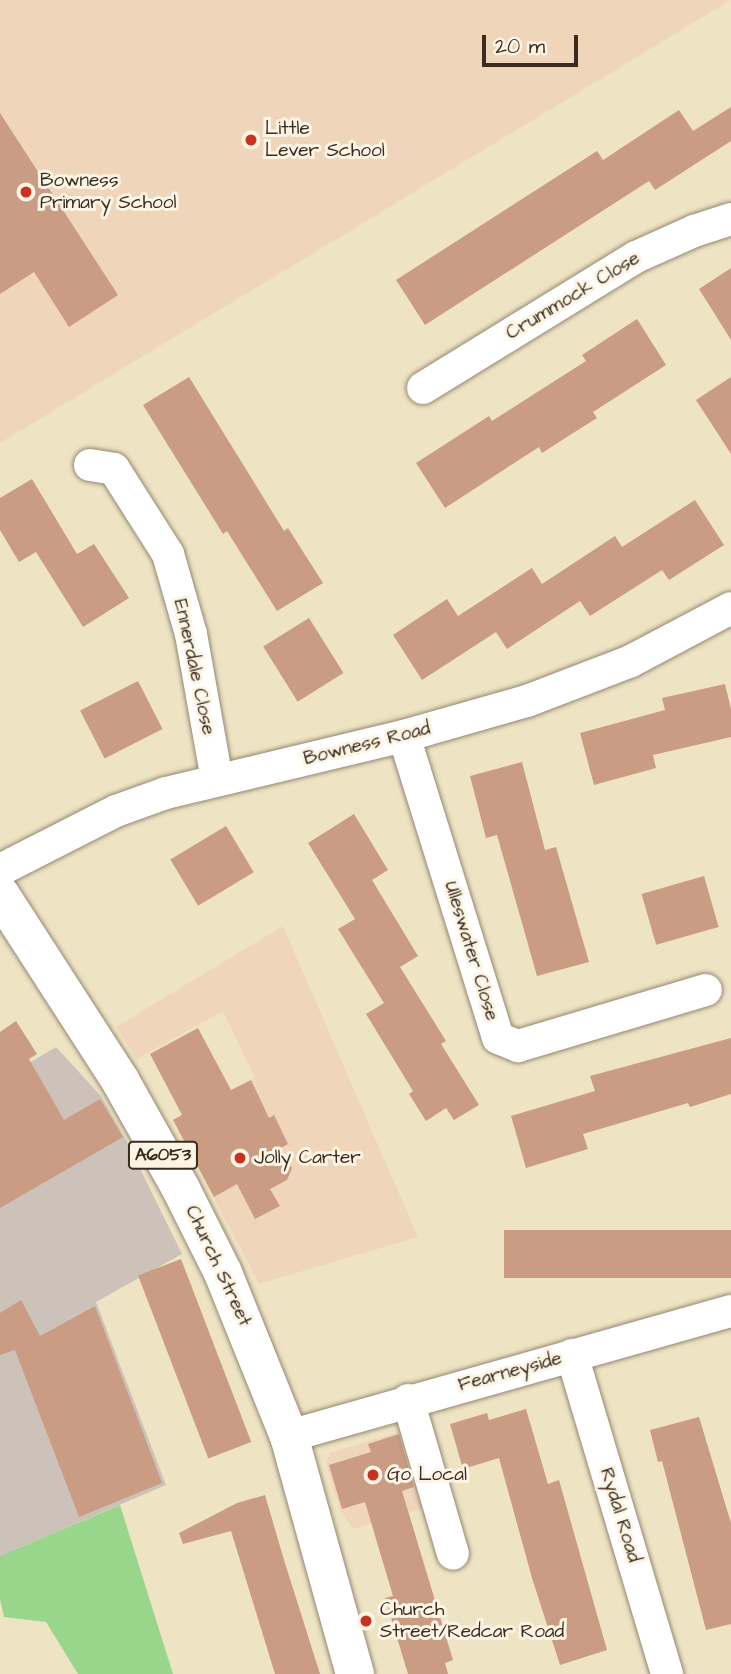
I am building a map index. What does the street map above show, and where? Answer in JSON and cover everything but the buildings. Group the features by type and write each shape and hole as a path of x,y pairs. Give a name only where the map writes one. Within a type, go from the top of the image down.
{"main road":[{"name":"Church Street","path":"0,894 121,1082 181,1189 248,1332 289,1436 355,1674"}],"street":[{"name":"Crummock Close","path":"422,388 636,257 694,230 731,219"},
{"name":"Ennerdale Close","path":"90,465 114,469 168,554 191,634 216,780"},
{"name":"Bowness Road","path":"0,870 116,811 166,793 404,736 527,701 588,678 684,635 731,608"},
{"name":"Ulleswater Close","path":"404,736 498,1038 518,1046 706,990"},
{"name":"Fearneyside","path":"289,1436 408,1400 731,1311"},
{"name":"Rydal Road","path":"572,1355 667,1674"},
{"path":"408,1400 453,1554"}],"shaded area":[{"name":"Little Lever School","path":"0,0 731,0 0,443"},
{"path":"283,926 418,1237 259,1284 173,1120 255,1078 223,1011 137,1059 116,1027"},
{"path":"56,1047 101,1096 126,1140 182,1254 96,1302 166,1485 0,1556 0,1080"},
{"path":"405,1430 429,1506 353,1529 340,1510 326,1464 330,1453"}],"green space":[{"path":"120,1505 173,1674 78,1674 46,1622 4,1617 0,1599 0,1556"}],"place":[{"name":"Little Lever School","path":"251,140"},
{"name":"Bowness Primary School","path":"26,192"},
{"name":"Jolly Carter","path":"240,1158"},
{"name":"Go Local","path":"373,1475"},
{"name":"Church Street/Redcar Road","path":"366,1621"}]}
